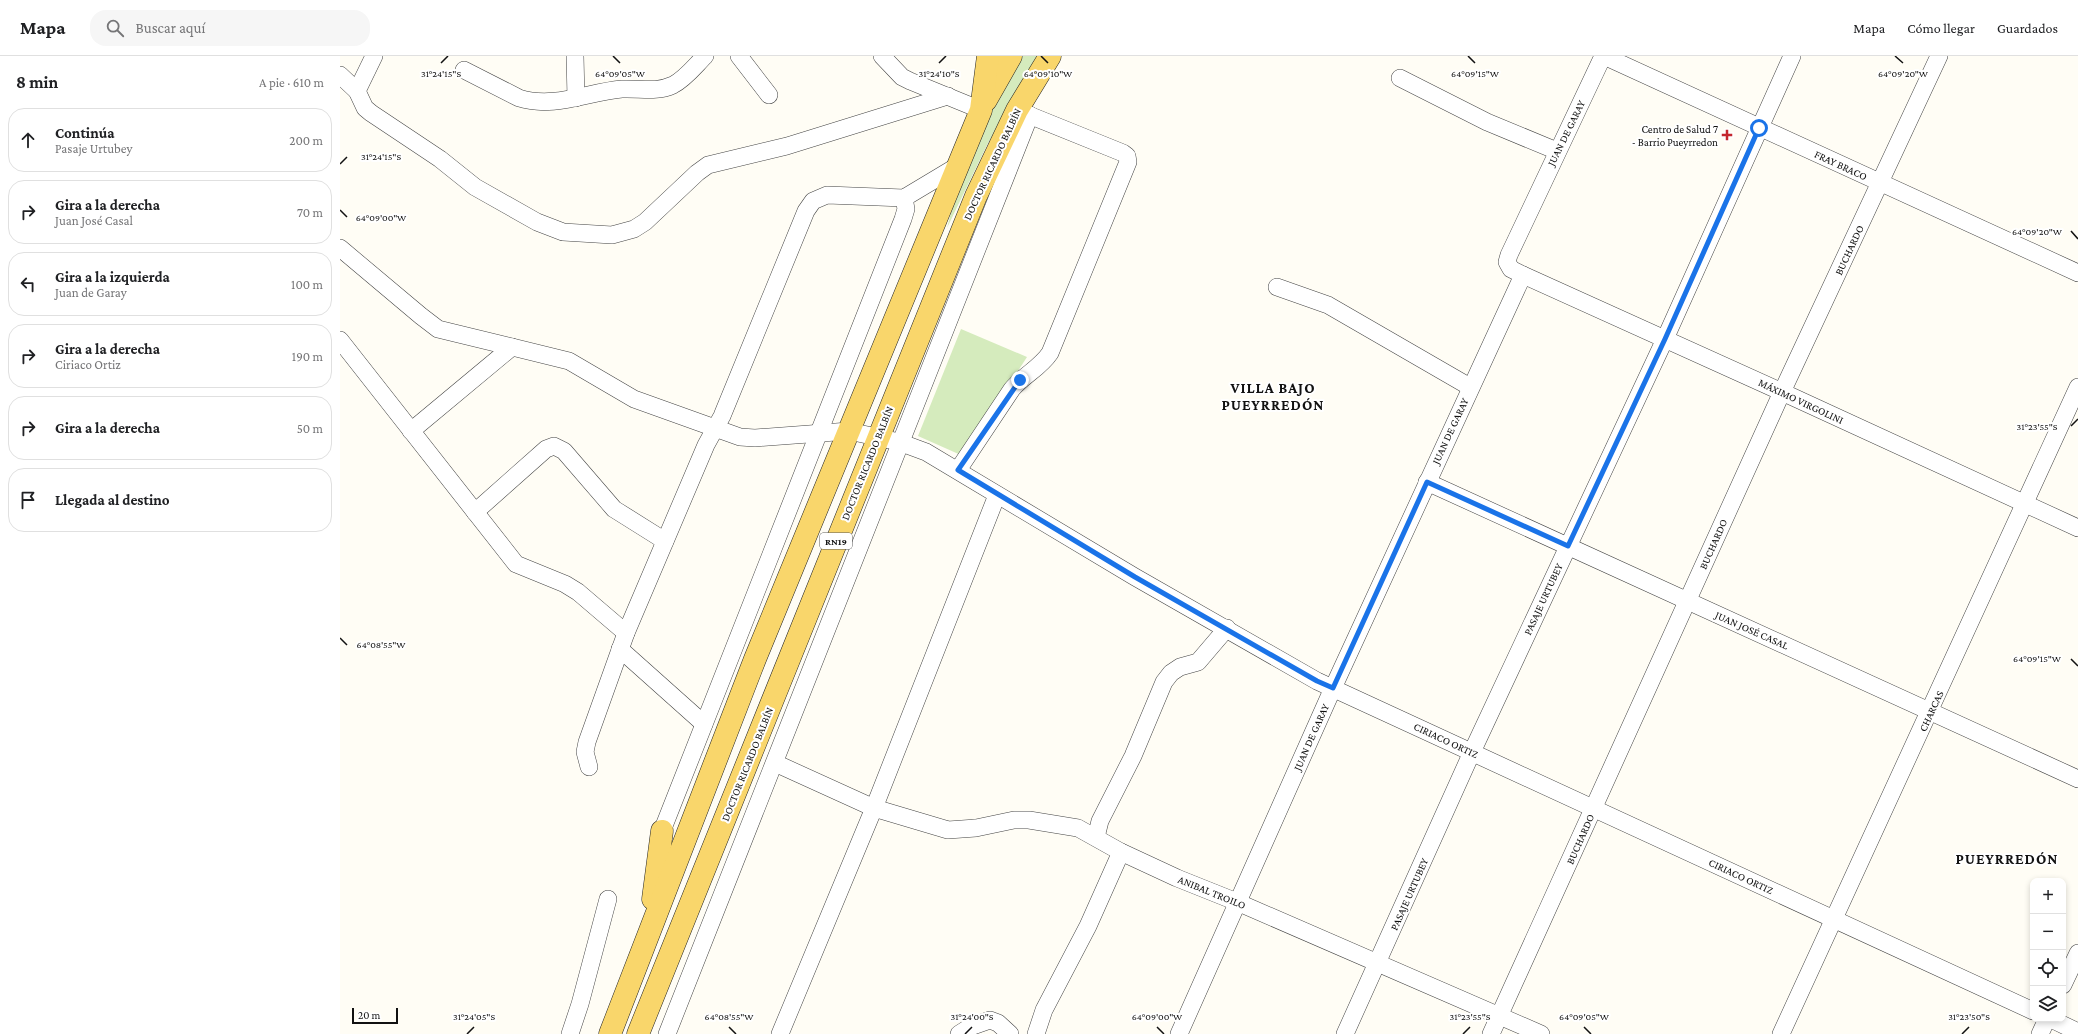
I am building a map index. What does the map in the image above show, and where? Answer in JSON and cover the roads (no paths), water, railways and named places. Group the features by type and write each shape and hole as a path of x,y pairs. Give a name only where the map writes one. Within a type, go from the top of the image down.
{"main road":[{"name":"RN19","path":"981,110 988,56"},
{"name":"RN19","path":"610,1034 755,659 981,110 1011,56"},
{"name":"DOCTOR RICARDO BALBÍN","path":"638,1034 976,196 1023,112 1050,56"},
{"path":"648,935 662,831"}],"street":[{"path":"357,91 374,56"},
{"path":"575,56 576,98"},
{"path":"464,70 529,101 555,102 620,89 658,90 673,85 704,56"},
{"path":"739,56 769,95"},
{"path":"882,56 902,77 981,110"},
{"name":"FRAY BRACO","path":"1604,56 2078,273"},
{"name":"JUAN DE GARAY","path":"1179,1034 1333,688 1470,387 1523,276 1511,269 1507,262 1509,255 1557,151 1604,56"},
{"name":"PASAJE URTUBEY","path":"1345,1034 1472,752 1665,339 1792,56"},
{"name":"BUCHARDO","path":"1492,1034 1782,392 1881,184 1939,56"},
{"path":"340,75 357,91 365,108 371,113 440,159 475,187 509,208 550,228 563,232 612,236 634,229 644,222 697,173 708,165 787,146 948,96"},
{"path":"1400,78 1487,122 1557,151"},
{"path":"667,1034 775,763 899,442 1023,112 1123,153 1127,156 1128,162 1050,352 1044,362 1020,380 1012,389 958,470"},
{"path":"589,767 585,752 586,742 626,633 714,429 722,416 803,218 812,201 827,195 904,198 959,165"},
{"path":"662,831 903,219 906,209 904,198"},
{"name":"CIRIACO ORTIZ","path":"340,248 438,329 569,361 634,399 714,429 746,438 849,431 864,433 878,438 899,442 926,452 1135,577 1227,628 1317,681 2030,1010"},
{"name":"MÁXIMO VIRGOLINI","path":"1523,276 1782,392 2078,528"},
{"path":"1277,287 1328,305 1470,387"},
{"path":"340,340 516,564 565,584 578,592 626,633"},
{"path":"412,431 512,347"},
{"name":"CHARCAS","path":"1781,1034 1835,920 2078,387"},
{"path":"475,512 546,449 554,446 564,451 614,509 665,541"},
{"name":"JUAN JOSÉ CASAL","path":"1427,482 2078,779"},
{"path":"780,1034 874,808 997,495"},
{"path":"1096,837 1100,820 1133,756 1164,682 1171,673 1180,667 1198,662 1227,628"},
{"path":"620,649 704,724"},
{"name":"ANIBAL TROILO","path":"775,763 874,808 948,830 976,828 1014,820 1029,820 1078,828 1121,852 1177,878 1378,962 1541,1034"},
{"path":"1036,1034 1044,1010 1088,926 1121,852"},
{"path":"570,1034 580,1004 608,899"},
{"path":"2066,978 2078,952"},
{"path":"960,1034 970,1027 990,1020 998,1023 1010,1034"},
{"path":"2040,1034 2046,1022"},
{"path":"2057,1022 2078,1032"}],"place":[{"name":"Centro de Salud 7 - Barrio Pueyrredon","path":"1727,135"}],"district":[{"name":"VILLA BAJO PUEYRREDÓN","path":"1273,396"},
{"name":"PUEYRREDÓN","path":"2007,859"}]}
